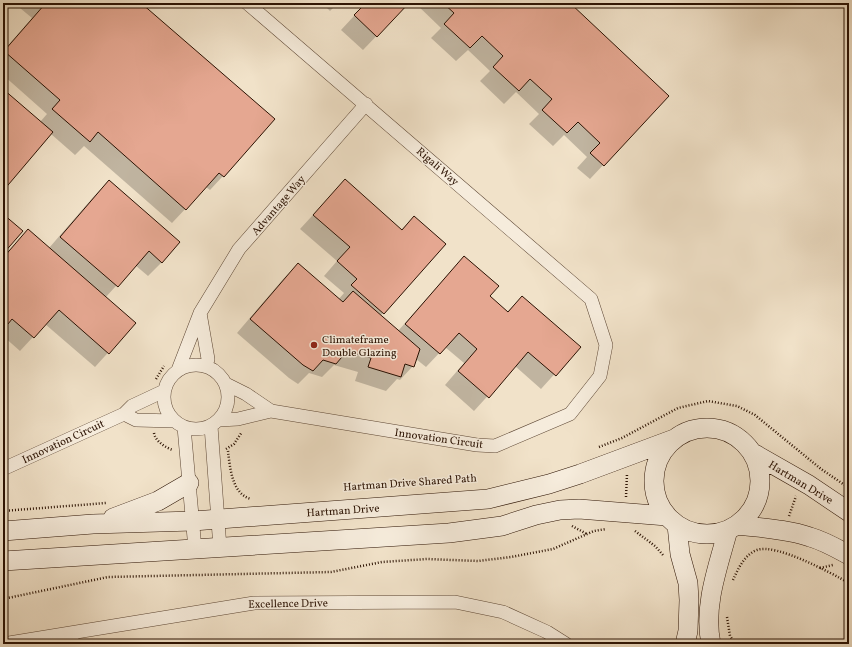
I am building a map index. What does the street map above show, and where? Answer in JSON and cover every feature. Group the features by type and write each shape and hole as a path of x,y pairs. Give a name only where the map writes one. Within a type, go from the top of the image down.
{"main road":[{"path":"685,644 688,631 688,583 672,521 658,502 654,485 655,467 662,452 674,439 685,432 698,428 723,430 735,435 745,443 753,453 758,466 760,479 759,493 755,505 747,516 732,528 712,588 708,609 709,636 711,644"},
{"name":"Hartman Drive","path":"3,531 93,524 193,521 488,499 549,484 580,474 674,439"},
{"name":"Hartman Drive","path":"753,453 806,484 849,512"},
{"path":"93,524 158,501 189,483"},
{"path":"3,561 449,533 502,526 536,515 560,510 579,509 625,512 672,521 693,533 710,534 732,528 785,532 809,537 832,546 849,555"}],"street":[{"name":"Rigali Way","path":"247,3 591,299 606,344"},
{"name":"Advantage Way","path":"178,370 200,313 240,250 366,104"},
{"path":"200,313 208,359 206,366"},
{"name":"Innovation Circuit","path":"215,423 271,411 478,445 495,446 570,414 600,376 606,344"},
{"path":"124,414 136,420 179,424 192,429 203,428 215,423 226,410 228,400 226,384 218,373 206,366 195,365 178,370 169,380 164,391 164,402 167,412 179,424 189,483 195,549"},
{"name":"Innovation Circuit","path":"226,384 246,394 271,411"},
{"name":"Innovation Circuit","path":"3,469 124,414 132,406 164,391"},
{"path":"215,423 220,548"},
{"name":"Excellence Drive","path":"3,644 75,638 254,603 455,602 503,612 547,632 566,644"}],"path":[{"path":"595,449 622,438 678,408 708,401 737,406 755,415 821,469 849,488"},
{"path":"622,438 627,470 623,529 636,531 655,546 664,556"},
{"path":"228,448 231,471 238,490 249,499 254,499"},
{"path":"785,532 798,492 821,469"},
{"path":"3,510 108,502"},
{"path":"3,599 108,577 331,572 382,562 427,559 478,561 553,549 594,531 610,529"},
{"path":"732,582 738,567 747,556 757,550 767,548 780,551 834,574 849,583"},
{"path":"727,616 730,636 736,644"}],"building":[{"path":"43,3 141,3 275,119 224,177 219,173 186,210 98,132 90,142 52,109 60,100 4,51 45,4"},
{"path":"366,3 409,3 377,37 354,15"},
{"path":"443,3 570,3 669,96 604,166 590,153 600,143 578,122 567,133 542,110 552,99 530,79 519,91 493,67 503,56 482,36 470,48 444,24 454,13"},
{"path":"3,89 53,132 3,191"},
{"path":"345,179 402,230 414,216 446,244 384,314 351,285 357,279 337,261 350,247 313,215"},
{"path":"109,180 180,242 162,263 149,251 118,287 60,237"},
{"path":"3,214 23,231 3,254"},
{"path":"28,229 136,323 109,354 59,310 34,338 12,319 8,324 3,320 3,258"},
{"path":"464,256 499,286 490,296 508,312 522,296 581,347 556,376 528,352 489,398 458,371 477,349 459,333 440,354 405,324"},
{"path":"298,263 343,302 353,291 420,349 414,367 405,364 401,377 368,367 371,358 347,351 336,364 323,360 313,371 303,365 250,319"}],"place":[{"name":"Climateframe Double Glazing","path":"314,345"}]}
